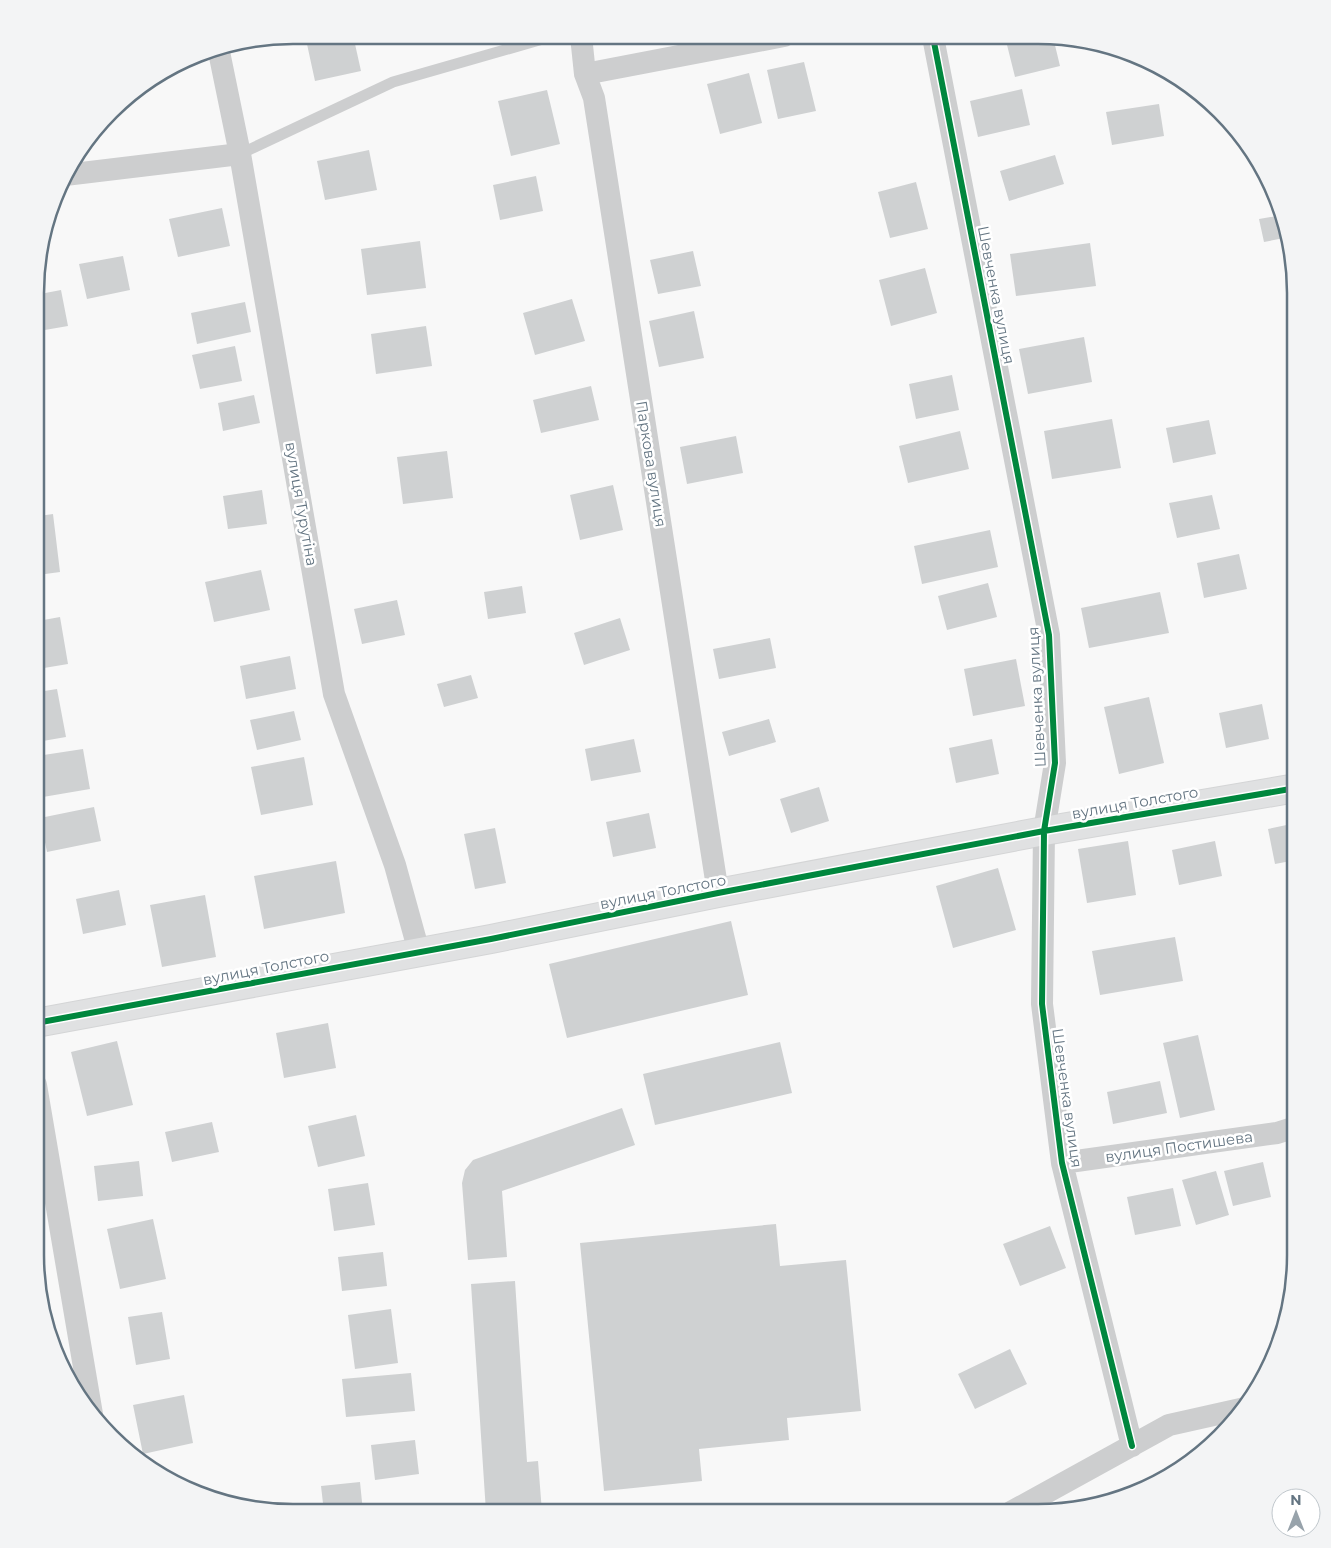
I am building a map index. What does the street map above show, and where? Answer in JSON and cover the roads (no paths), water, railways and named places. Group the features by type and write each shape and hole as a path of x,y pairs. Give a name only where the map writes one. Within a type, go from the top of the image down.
{"street":[{"name":"Паркова вулиця","path":"582,44 584,74 594,98 718,893"},
{"path":"584,74 742,44"},
{"name":"Шевченка вулиця","path":"934,44 1049,634 1055,763 1044,831 1042,1004 1062,1163 1132,1446"},
{"name":"вулиця Турутіна","path":"220,55 240,154 334,694 395,865 419,952"},
{"path":"74,174 240,154"},
{"name":"вулиця Толстого","path":"44,1022 419,952 1044,831 1287,790"},
{"name":"вулиця Постишева","path":"1062,1163 1277,1133 1287,1130"},
{"path":"44,1132 89,1399"},
{"path":"1026,1504 1170,1425 1233,1411"}],"lane":[{"path":"240,154 392,82 525,44"}]}
